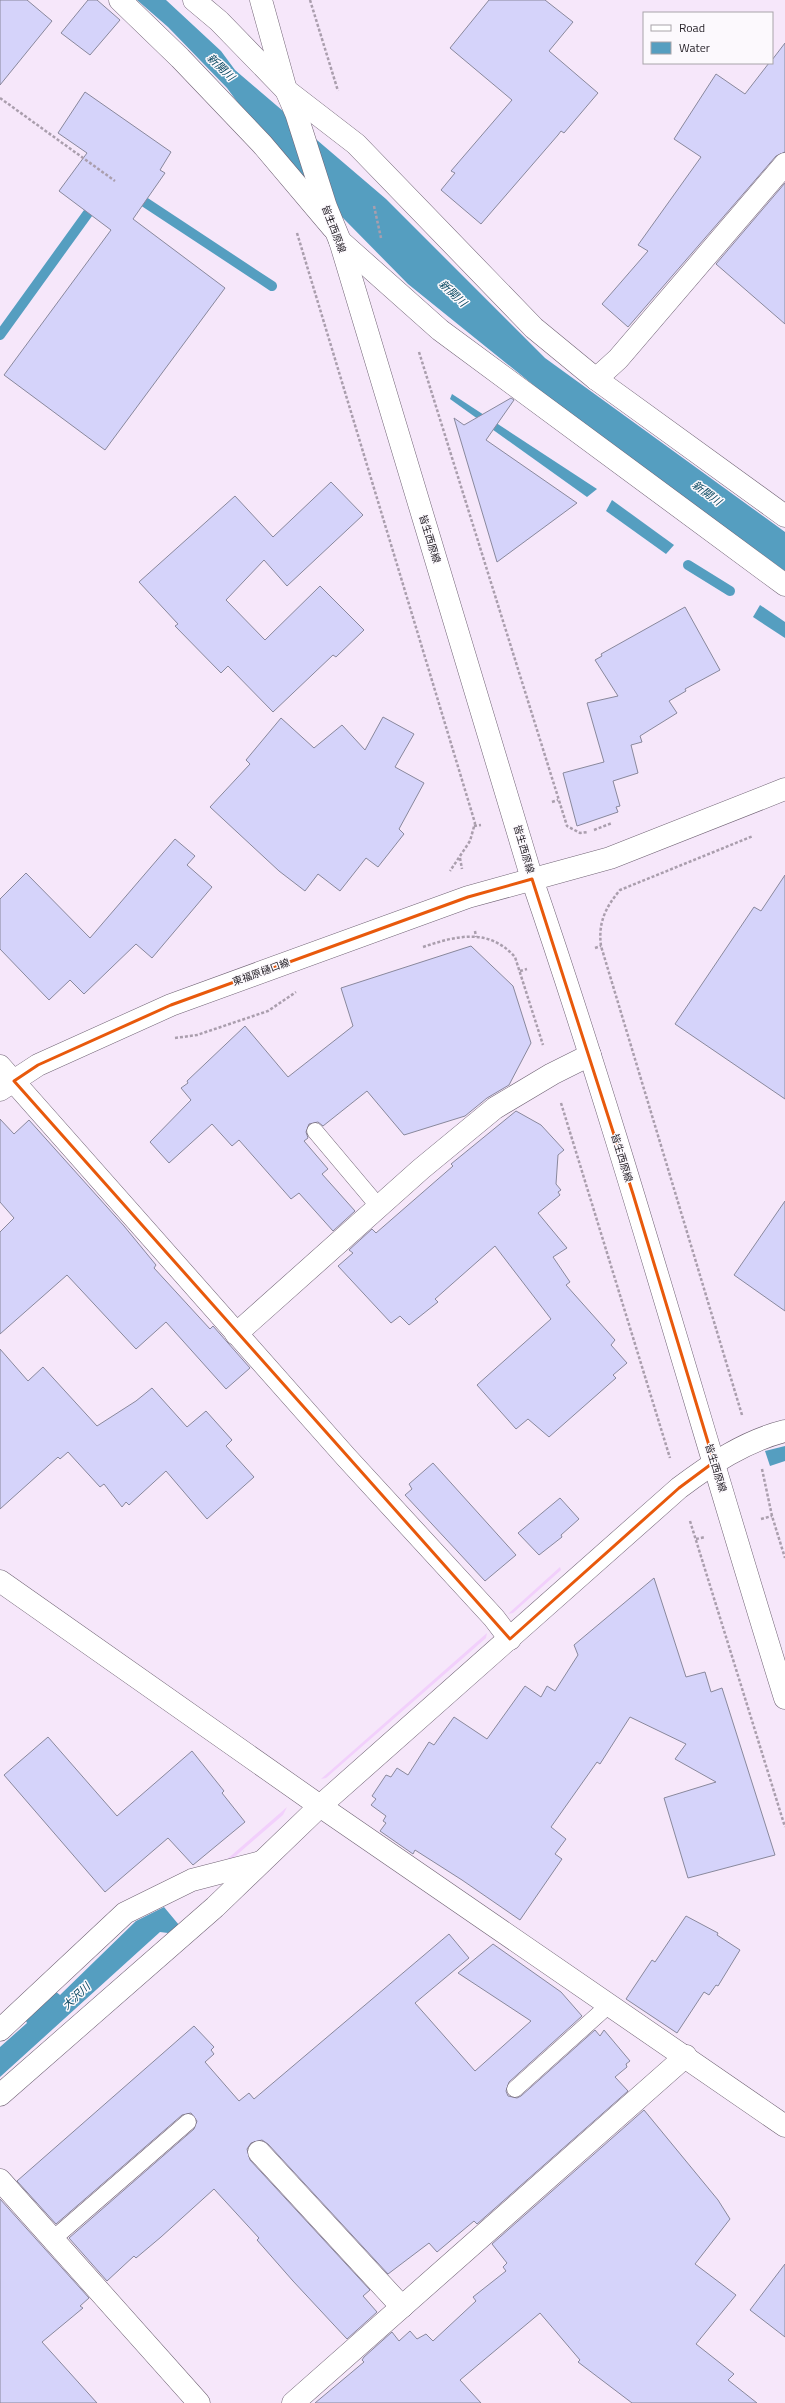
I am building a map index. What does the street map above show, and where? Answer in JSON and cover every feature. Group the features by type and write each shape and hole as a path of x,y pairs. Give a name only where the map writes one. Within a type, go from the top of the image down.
{"street":[{"path":"120,0 180,58 262,144 338,236 440,330 785,585"},
{"path":"194,0 219,21 286,90 356,144 534,328 596,379 785,516"},
{"name":"皆生西原線","path":"261,0 286,90 296,113 326,207 338,236 532,880 590,1055 785,1698"},
{"path":"596,379 618,359 785,164"},
{"name":"東福原樋口線","path":"5,1079 171,1005 468,897 610,858 785,789"},
{"path":"236,1334 379,1207 495,1108 552,1074 590,1055"},
{"path":"5,1079 489,1612 510,1639"},
{"path":"0,2095 214,1907 320,1806 679,1488 714,1462 766,1436 785,1431"},
{"path":"0,1581 320,1806 686,2056 785,2126"},
{"path":"0,2030 125,1913 192,1880 262,1861"},
{"path":"293,2403 686,2056"},
{"path":"259,2152 402,2307"},
{"path":"0,2180 199,2403"}],"lane":[{"path":"315,1131 379,1207"},
{"path":"515,2089 610,2004"},
{"path":"53,2239 188,2122"}],"path":[{"path":"310,0 340,99"},
{"path":"0,98 115,181"},
{"path":"373,201 383,245"},
{"path":"297,232 474,826 473,835 460,858 445,876"},
{"path":"418,348 567,826 580,833 589,832 614,823"},
{"path":"552,802 558,800"},
{"path":"474,826 481,825"},
{"path":"744,1423 601,946 599,929 610,902 620,890 757,834"},
{"path":"460,858 462,870"},
{"path":"475,931 476,937"},
{"path":"420,948 462,936 476,937 487,939 509,950 515,956 673,1466"},
{"path":"595,948 601,946"},
{"path":"520,971 527,969"},
{"path":"173,1038 197,1035 268,1011 298,991"},
{"path":"760,1463 772,1516 785,1558"},
{"path":"760,1520 772,1516"},
{"path":"690,1521 785,1827"},
{"path":"696,1539 708,1536"}],"highlighted area":[{"path":"532,879 633,1194 714,1462 679,1488 510,1639 14,1081 38,1065 171,1005 468,897"}],"shaded area":[{"path":"560,1567 561,1570 513,1613 508,1614"},
{"path":"487,1633 486,1638 326,1778 321,1779"},
{"path":"287,1807 283,1815 231,1860 225,1861"}],"water":[{"name":"新開川","path":"137,0 166,0 221,51 235,70 386,199 545,358 785,532 785,571 578,421 408,284 283,157 227,88 168,27"},
{"path":"452,394 597,489 587,497 450,399"},
{"path":"612,500 674,545 666,554 606,511"},
{"path":"760,605 785,622 785,638 753,617"},
{"path":"785,1446 785,1461 770,1466 765,1451"},
{"name":"大沢川","path":"164,1907 179,1925 168,1933 160,1932 0,2077 0,2047 27,2023 25,2019 55,1991 60,1995 136,1921"}],"building":[{"path":"0,0 27,0 52,21 0,85"},
{"path":"88,0 97,0 120,20 90,55 61,33"},
{"path":"489,0 545,0 573,22 549,51 598,93 564,133 561,131 481,224 441,190 455,173 451,171 512,100 450,48"},
{"path":"785,43 785,152 776,156 628,327 602,304 648,251 638,245 701,157 674,139 716,74 745,94 768,64 773,64 773,59"},
{"path":"85,92 171,152 160,170 165,173 133,219 225,288 105,450 4,375 111,230 59,191 87,153 58,133"},
{"path":"785,183 785,324 716,264"},
{"path":"511,398 514,400 486,440 577,503 497,562 454,418 464,425"},
{"path":"331,482 363,515 287,586 264,560 226,600 265,640 320,586 364,630 336,657 333,655 273,712 228,666 221,673 175,626 178,624 139,582 235,496 273,537"},
{"path":"685,607 720,670 685,689 686,691 669,701 677,713 640,736 642,742 631,745 638,773 613,781 620,806 616,807 618,812 577,826 563,773 604,762 587,703 618,696 595,660 602,656 601,654"},
{"path":"383,717 414,734 395,767 424,783 399,829 404,834 378,867 366,858 340,891 318,874 305,891 279,871 210,807 250,764 246,760 281,718 314,748 342,725 365,750"},
{"path":"175,839 195,856 187,865 212,887 152,958 136,944 84,994 70,980 49,1000 0,949 0,899 26,873 90,938"},
{"path":"785,875 785,1099 675,1024 754,907 761,911"},
{"path":"471,946 513,986 531,1043 509,1085 487,1098 465,1116 404,1135 367,1091 323,1126 318,1122 309,1124 306,1132 308,1138 304,1141 328,1169 322,1174 355,1211 333,1231 299,1193 291,1199 239,1140 232,1146 212,1124 169,1163 150,1142 191,1100 181,1088 188,1083 187,1081 245,1026 288,1077 353,1026 341,988"},
{"path":"516,1111 541,1125 564,1150 558,1155 556,1184 561,1190 558,1192 560,1195 538,1213 567,1248 553,1257 570,1282 566,1285 615,1340 611,1345 627,1363 613,1375 616,1378 549,1437 528,1419 516,1429 477,1385 551,1319 495,1246 435,1299 438,1302 409,1325 400,1316 391,1323 338,1266 353,1253 349,1250 372,1229 376,1233 453,1166 451,1164"},
{"path":"0,1119 14,1134 29,1120 124,1226 156,1265 154,1268 210,1329 213,1326 250,1368 226,1389 166,1322 136,1349 67,1275 0,1334 0,1232 14,1218 0,1202"},
{"path":"785,1201 785,1311 734,1275"},
{"path":"0,1349 28,1381 43,1367 97,1426 136,1401 152,1388 187,1427 206,1411 232,1440 226,1446 254,1477 207,1519 166,1471 129,1505 126,1502 122,1507 104,1484 100,1487 68,1452 60,1459 58,1457 0,1509"},
{"path":"433,1463 516,1555 485,1581 405,1495 412,1489 409,1484"},
{"path":"560,1498 579,1519 561,1535 562,1537 539,1555 518,1533"},
{"path":"654,1578 686,1677 705,1672 711,1692 722,1688 775,1855 688,1878 664,1798 716,1782 675,1759 686,1744 630,1717 600,1764 597,1762 551,1827 566,1839 555,1854 562,1859 520,1920 415,1850 413,1854 380,1831 386,1823 383,1821 386,1816 371,1805 376,1799 372,1796 386,1775 391,1777 397,1768 408,1775 429,1742 434,1745 454,1717 487,1739 525,1686 541,1697 547,1686 555,1691 578,1655 574,1645"},
{"path":"48,1737 117,1816 192,1751 224,1791 222,1793 245,1822 193,1865 168,1838 105,1892 4,1775"},
{"path":"686,1916 718,1933 717,1935 740,1950 718,1986 716,1985 709,1995 704,1992 677,2033 626,1999 652,1960 655,1962"},
{"path":"449,1934 469,1958 415,2003 475,2071 531,2021 458,1973 493,1944 561,1992 582,2016 509,2082 506,2091 508,2096 517,2098 521,2096 595,2030 600,2036 604,2030 630,2061 626,2064 627,2067 615,2077 628,2091 477,2224 474,2221 437,2252 429,2243 388,2274 268,2144 262,2140 251,2143 247,2149 250,2160 370,2290 363,2296 377,2312 347,2339 293,2281 257,2240 259,2238 214,2189 161,2237 136,2258 134,2256 107,2281 69,2238 194,2129 197,2121 191,2113 182,2115 56,2224 17,2181 194,2026 214,2047 211,2050 214,2054 205,2062 239,2101 249,2093 254,2099"},
{"path":"644,2110 718,2200 730,2219 695,2264 736,2295 696,2344 734,2374 728,2380 757,2403 632,2403 578,2362 580,2360 540,2313 460,2380 481,2403 315,2403 364,2362 362,2360 364,2357 392,2332 399,2341 410,2331 417,2339 426,2334 433,2341 476,2301 473,2297 506,2271 503,2267 507,2263 492,2244"},
{"path":"0,2199 89,2298 80,2306 83,2308 42,2342 97,2403 0,2403"},
{"path":"785,2264 785,2337 750,2310"}],"waterway":[{"path":"134,195 272,286"},
{"path":"0,335 96,202"},
{"path":"688,565 730,591"}]}
